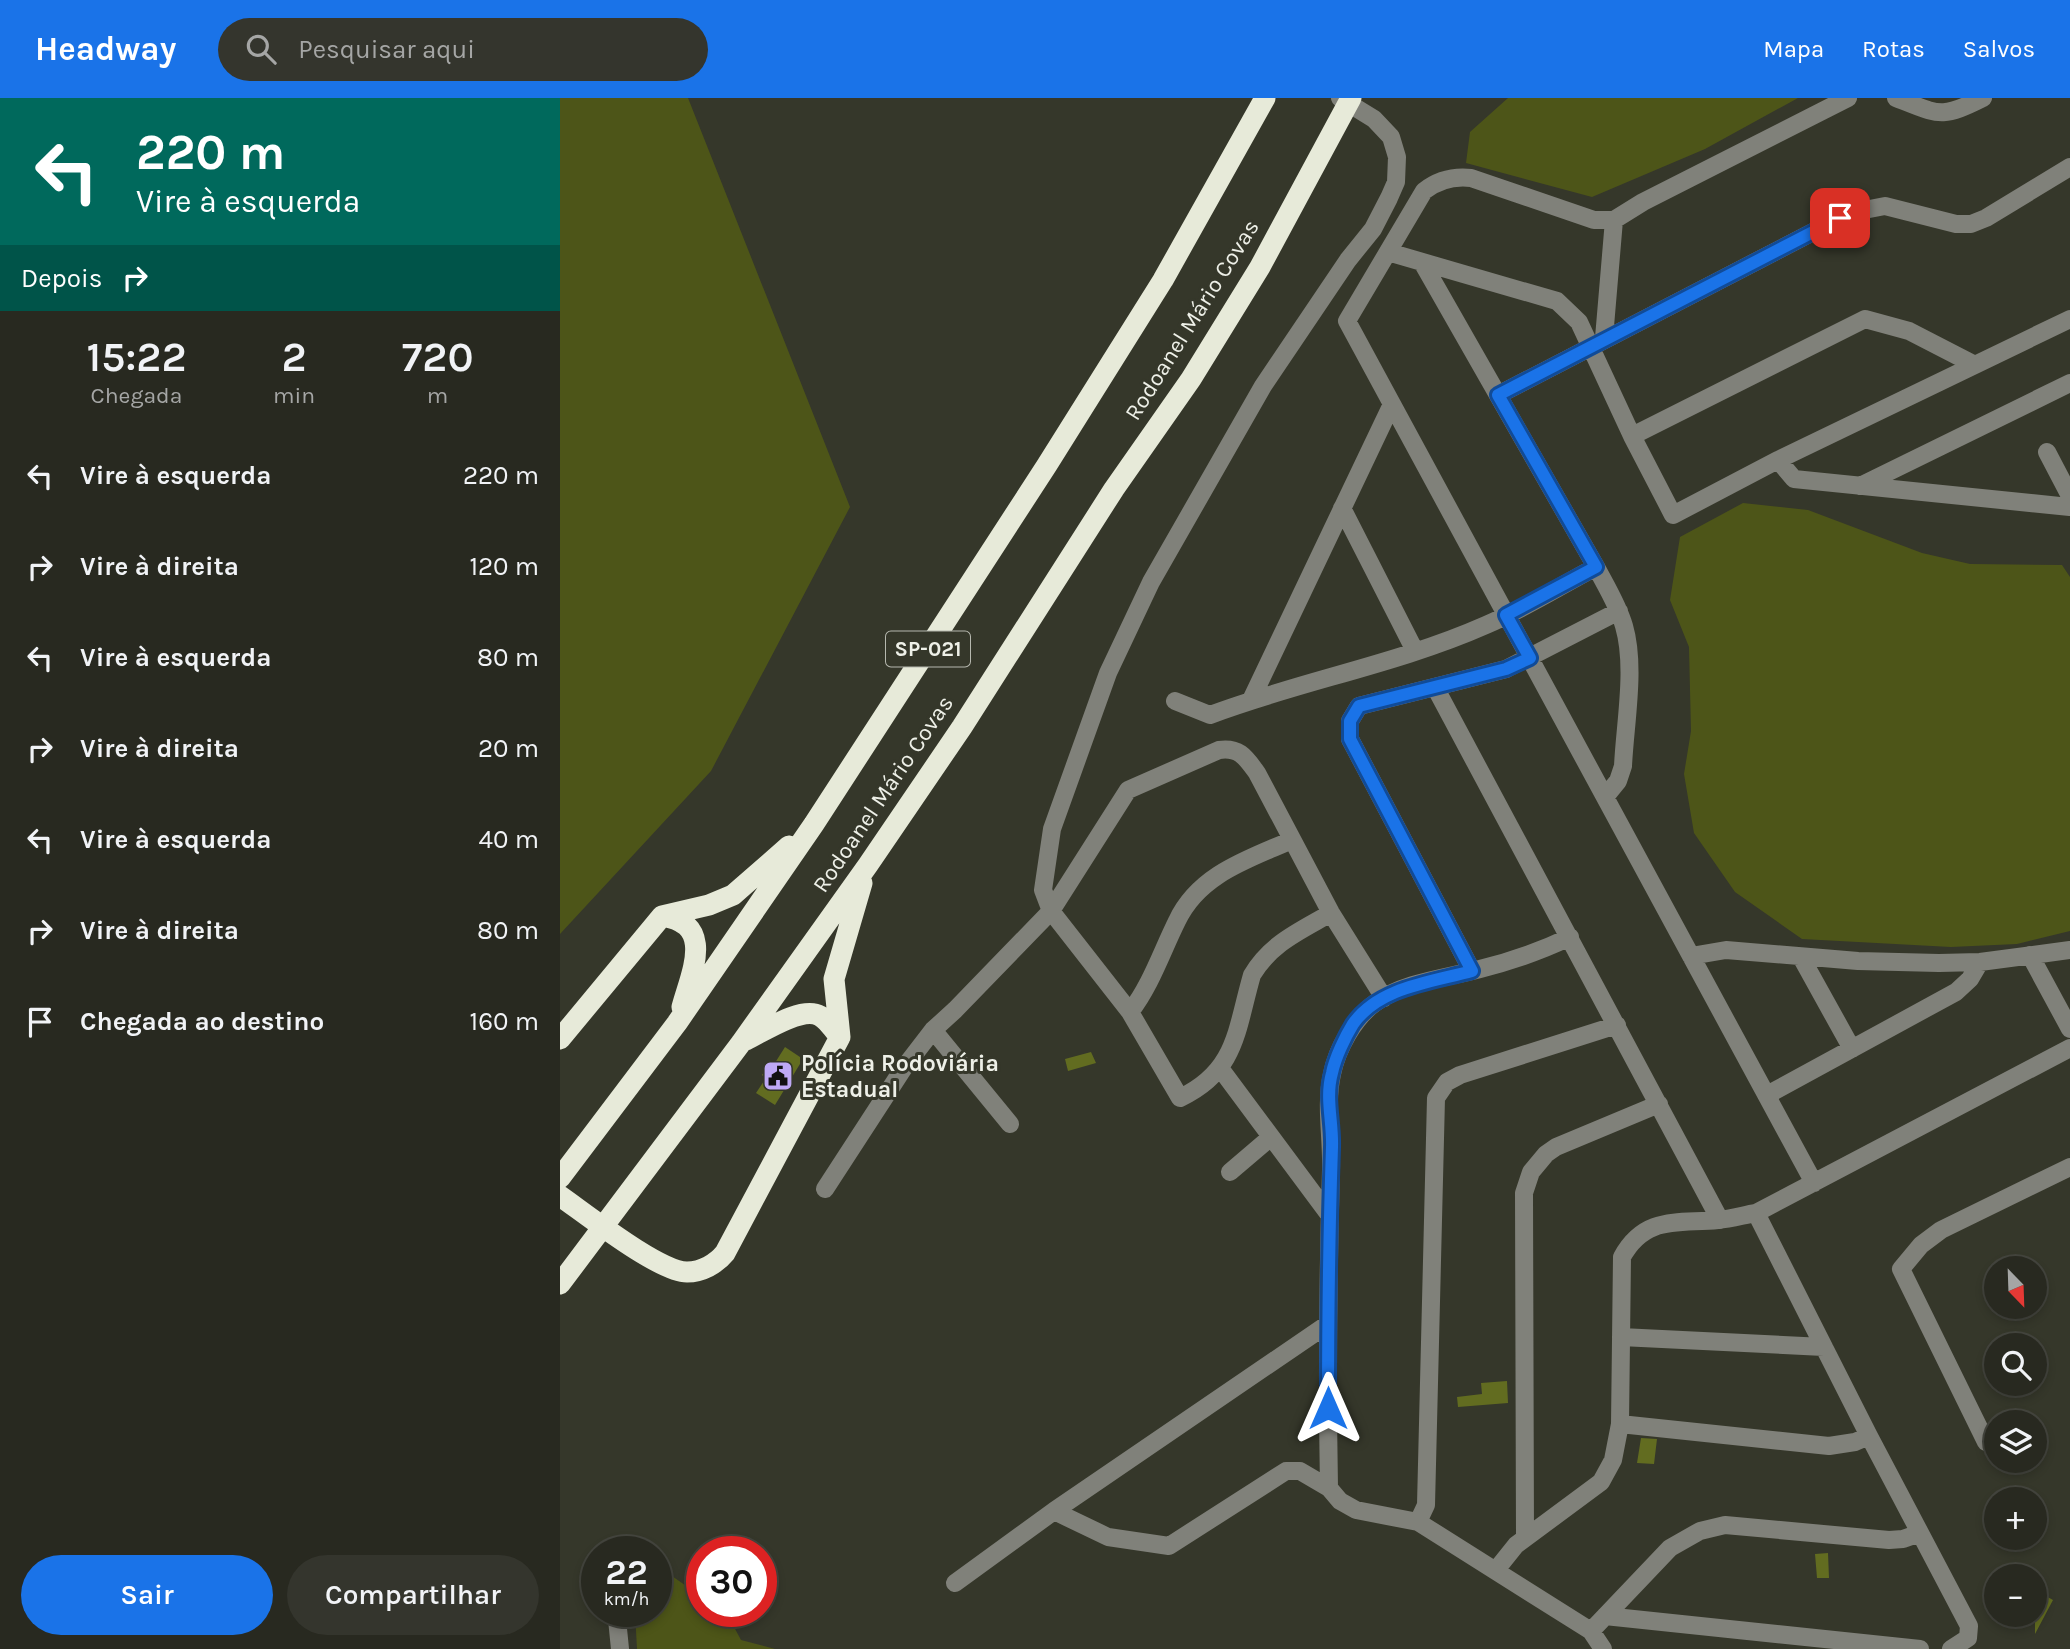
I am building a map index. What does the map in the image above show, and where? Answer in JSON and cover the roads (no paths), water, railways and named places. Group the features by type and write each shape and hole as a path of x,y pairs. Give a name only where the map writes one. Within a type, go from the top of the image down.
{"highway":[{"name":"Rodoanel Mário Covas","path":"560,1284 741,1043 868,866 962,727 1114,489 1191,379 1259,267 1351,98"},
{"name":"Rodoanel Mário Covas","path":"561,1183 677,1023 814,824 1149,303 1264,100"},
{"path":"560,1039 662,916 709,905 733,895 814,824"},
{"path":"561,1183 658,1263 687,1272 711,1266 725,1253 840,1037 834,979 868,866"},
{"path":"662,916 676,919 686,925 696,942 694,961 677,1023"},
{"path":"741,1043 794,1016 808,1013 822,1017 840,1037"}],"street":[{"path":"1331,913 1279,943 1259,963 1252,975 1230,1049 1220,1069 1199,1089 1180,1098 1130,1012 1051,911 1043,890 1052,828 1108,673 1146,594 1263,386 1348,260 1373,229 1396,182 1397,157 1391,138 1374,119 1340,98"},
{"path":"1814,1182 1347,321 1424,191 1436,183 1452,178 1471,178 1594,220 1614,220 1643,202 1848,98"},
{"path":"1896,98 1924,110 1948,114 1983,98"},
{"path":"1498,395 1840,218 1885,206 1942,222 1971,224 1986,218 2070,167"},
{"path":"1597,342 1614,220"},
{"path":"1388,252 1557,301 1597,342 1632,436 1673,516 1778,460 2070,319"},
{"path":"1422,262 1619,611 1629,655 1623,766 1618,781 1605,797"},
{"path":"1632,436 1865,319 1909,331 1975,365"},
{"path":"1860,486 2070,383"},
{"path":"1251,700 1392,404"},
{"path":"2047,452 2070,496"},
{"path":"1778,460 1794,479 2070,507"},
{"path":"1342,508 1415,650"},
{"path":"1175,701 1210,715 1415,650 1487,625 1596,567"},
{"path":"1472,971 1350,739 1350,721 1359,706 1506,669 1619,611"},
{"path":"1435,687 1720,1220"},
{"path":"825,1189 903,1069 933,1030 1051,911 1128,790 1219,750 1232,750 1243,754 1257,773 1331,913 1384,998"},
{"path":"1130,1012 1139,1000 1177,919 1193,895 1224,870 1292,840"},
{"path":"1329,1488 1328,1324 1332,1142 1329,1105 1332,1072 1352,1025 1384,998 1406,988 1534,954 1570,937"},
{"path":"1691,956 1726,950 1899,963 1980,962 2070,950"},
{"path":"2029,955 2070,1028"},
{"path":"1801,957 1852,1049"},
{"path":"1767,1096 1956,992 1970,979 1980,962"},
{"path":"1418,1522 1426,1505 1436,1098 1447,1082 1460,1074 1617,1025"},
{"path":"933,1030 1010,1124"},
{"path":"1496,1570 1516,1545 1601,1482 1613,1460 1620,1424 1622,1257 1632,1241 1648,1229 1667,1222 1720,1220 1756,1213 2070,1048"},
{"path":"1220,1069 1330,1216"},
{"path":"1525,1538 1526,1182 1538,1162 1556,1147 1659,1104"},
{"path":"1230,1172 1271,1137"},
{"path":"1984,1438 1900,1269 1921,1245 1941,1230 2070,1167"},
{"path":"1756,1213 1969,1626 1968,1638 1951,1649"},
{"path":"955,1583 1054,1511 1328,1324"},
{"path":"1621,1337 1824,1347"},
{"path":"1620,1424 1829,1446 1855,1442 1869,1436"},
{"path":"1054,1511 1108,1536 1169,1546 1286,1471 1300,1471 1329,1488 1340,1501 1356,1510 1418,1522 1591,1631 1603,1649"},
{"path":"1591,1631 1670,1548 1689,1536 1713,1527 1725,1525 1889,1540 1903,1539 1920,1532"},
{"path":"1605,1616 1920,1649"},
{"path":"618,1627 620,1649"}],"place":[{"name":"Polícia Rodoviária Estadual","path":"778,1076"}]}
